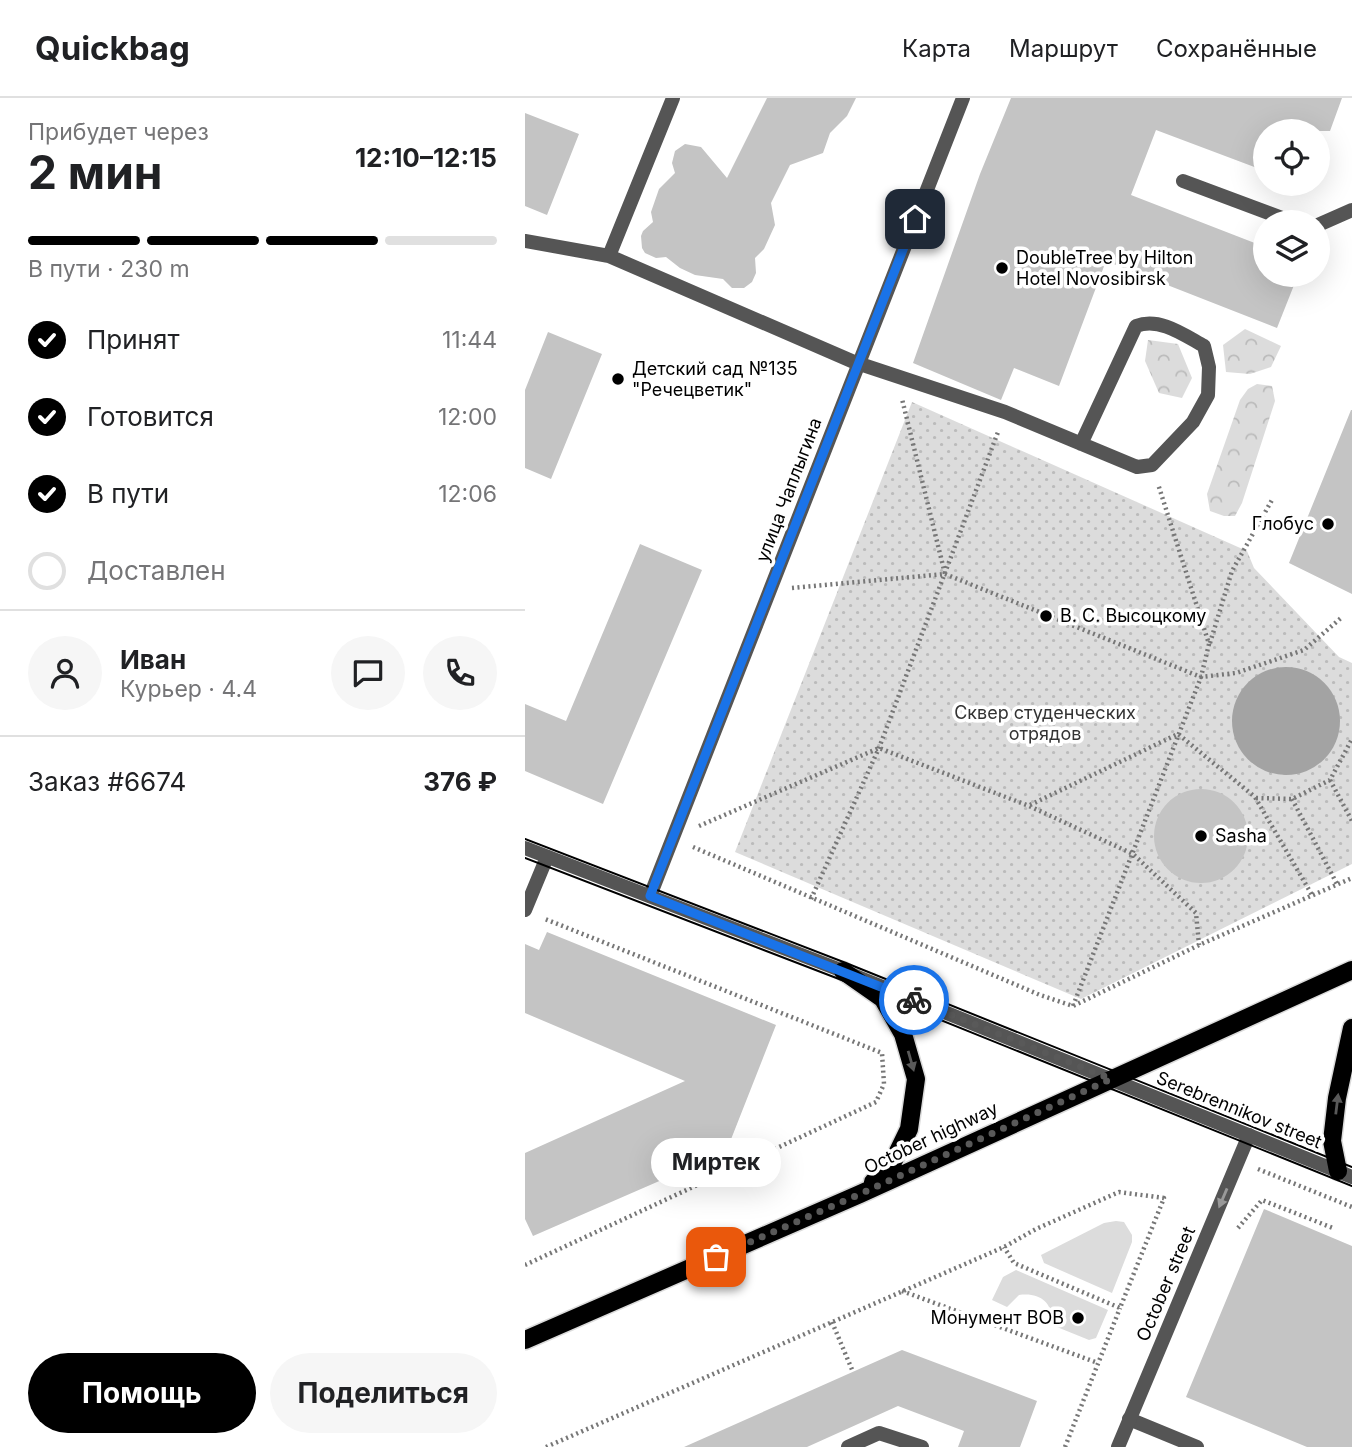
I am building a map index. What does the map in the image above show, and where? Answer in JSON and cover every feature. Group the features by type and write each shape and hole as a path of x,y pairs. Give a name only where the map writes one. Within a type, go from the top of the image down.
{"main road":[{"name":"October highway","path":"525,1340 860,1194 1352,970"},
{"path":"842,971 883,999 903,1034 916,1079 909,1129 891,1166 860,1194"},
{"path":"1345,1174 1332,1142 1337,1098 1352,1028"}],"street":[{"path":"608,256 673,98"},
{"name":"улица Чаплыгина","path":"650,896 963,98"},
{"path":"1183,181 1261,210"},
{"path":"1330,220 1352,210"},
{"path":"525,241 608,256 859,363 1006,412 1081,444 1137,467 1152,465 1193,422 1208,395 1209,368 1205,346 1169,327 1147,322 1136,326 1081,444"},
{"name":"Serebrennikov street","path":"525,848 842,971 1345,1174"},
{"path":"527,905 547,857"},
{"name":"October street","path":"1118,1447 1249,1135"},
{"path":"1129,1419 1197,1447"},
{"path":"848,1447 879,1433 922,1447"}],"path":[{"path":"897,376 945,574"},
{"path":"811,899 879,748 1006,412"},
{"path":"1152,465 1209,644"},
{"path":"1073,1006 1201,677 1232,571 1272,500"},
{"path":"770,590 945,574 1201,677 1236,673 1304,650 1341,618"},
{"path":"1178,734 1255,797 1312,895"},
{"path":"1029,806 1178,734"},
{"path":"1255,797 1291,799 1331,780 1352,740"},
{"path":"673,838 879,748 1029,806 1133,854 1196,913 1199,945"},
{"path":"1331,780 1352,821"},
{"path":"1291,799 1337,884"},
{"path":"673,838 1039,995 1073,1006 1199,945 1352,878"},
{"path":"525,1265 876,1102 884,1084 881,1053 537,916 527,905"},
{"path":"1251,1179 1256,1168 1352,1207"},
{"path":"546,1447 1004,1247 1036,1229 1119,1192 1164,1198 1065,1447"},
{"path":"1238,1228 1262,1200 1333,1228"},
{"path":"1004,1247 1014,1263 1120,1308"},
{"path":"902,1291 1098,1363"},
{"path":"832,1322 853,1371"}],"green space":[{"path":"1245,329 1281,346 1271,367 1250,374 1226,372 1223,345"},
{"path":"1148,340 1178,344 1192,378 1182,398 1159,393 1145,361"},
{"path":"1257,384 1272,386 1275,401 1242,503 1235,516 1224,516 1210,511 1207,494 1240,400 1248,389"},
{"name":"Сквер студенческих отрядов","path":"912,402 1247,551 1254,568 1339,657 1352,663 1352,864 1081,999 735,852"},
{"path":"1124,1222 1132,1235 1132,1242 1112,1293 1044,1263 1041,1255 1104,1223"},
{"path":"1016,1270 1108,1310 1096,1338 1089,1340 1052,1325 1051,1311 1039,1297 1019,1295 1007,1307 992,1300 1003,1277"}],"shaded area":[{"path":"1286,667 1307,671 1324,683 1336,700 1340,721 1336,742 1324,759 1307,771 1286,775 1265,771 1248,759 1236,742 1232,721 1236,700 1248,683 1265,671"}],"building":[{"path":"767,98 856,98 847,116 830,133 823,153 790,165 771,203 775,225 764,249 755,258 756,273 752,282 744,288 732,288 723,279 695,275 666,257 656,258 645,253 641,236 653,222 651,212 659,189 675,173 672,163 675,151 685,144 701,147 727,178"},
{"path":"1011,98 1342,98 1330,131 1330,119 1253,119 1253,166 1156,130 1131,195 1253,242 1253,287 1293,287 1277,328 1106,261 1059,386 1014,368 1001,400 913,363 980,174"},
{"path":"525,113 579,134 547,215 525,206"},
{"path":"548,332 602,354 551,479 525,468 525,390"},
{"name":"Глобус","path":"1352,410 1352,594 1289,563"},
{"path":"640,544 702,570 603,804 525,771 525,704 566,721"},
{"name":"Sasha","path":"1201,789 1219,793 1234,803 1244,818 1248,836 1244,854 1234,869 1219,879 1201,883 1183,879 1168,869 1158,854 1154,836 1158,818 1168,803 1183,793"},
{"path":"547,932 776,1025 726,1152 533,1236 525,1219 525,1153 685,1081 525,1013 525,944 539,950"},
{"path":"1264,1209 1352,1246 1352,1447 1307,1447 1186,1397"},
{"path":"902,1350 1037,1401 1020,1447 958,1447 964,1431 898,1406 807,1447 684,1447"}],"tram line":[{"path":"525,839 846,963 1352,1167"},
{"path":"525,858 839,979 1352,1186"}],"way so far":[{"path":"716,1257 1111,1079 914,1000"}],"place":[{"name":"DoubleTree by Hilton Hotel Novosibirsk","path":"1002,268"},
{"name":"Детский сад №135 \"Речецветик\"","path":"618,379"},
{"name":"Глобус","path":"1328,524"},
{"name":"В. С. Высоцкому","path":"1046,616"},
{"name":"Sasha","path":"1201,836"},
{"name":"Миртек","path":"716,1257"},
{"name":"Монумент ВОВ","path":"1078,1318"}],"route":[{"path":"914,1000 650,896 915,219"}]}
